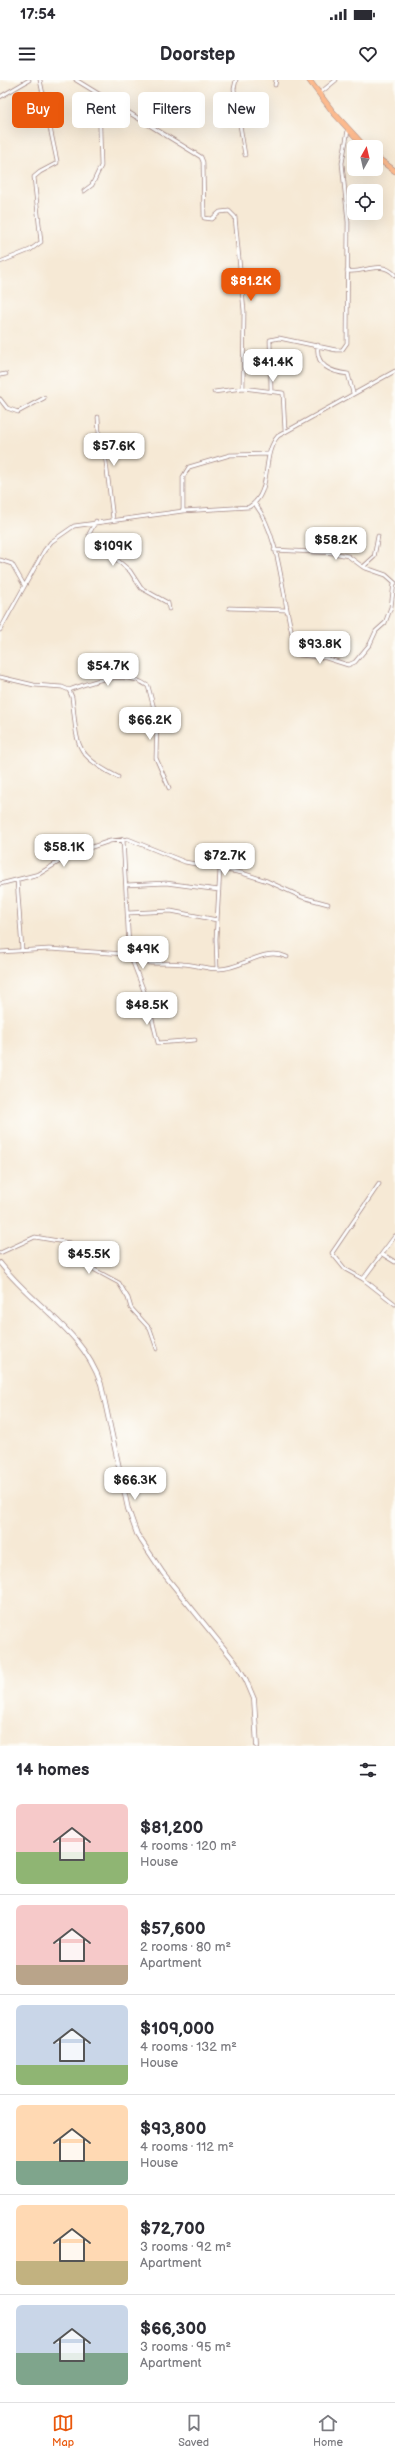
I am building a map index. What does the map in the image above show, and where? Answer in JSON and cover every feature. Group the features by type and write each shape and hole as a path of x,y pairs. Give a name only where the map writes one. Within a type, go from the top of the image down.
{"main road":[{"path":"309,80 357,140"},
{"path":"383,162 395,171"}],"street":[{"path":"0,97 29,80"},
{"path":"0,262 30,250 41,242 34,177 57,163 57,161 40,80"},
{"path":"76,80 96,92"},
{"path":"236,80 234,89 246,155"},
{"path":"275,85 276,80"},
{"path":"320,93 336,80"},
{"path":"130,113 201,157 203,162 204,218 212,219 220,212 229,211 235,217 244,311 243,388"},
{"path":"84,190 92,185 102,166 100,128"},
{"path":"271,390 270,340 279,338 342,350 346,343 348,222 342,163 348,130"},
{"path":"347,271 356,272 372,267 382,267 390,270 395,275"},
{"path":"318,345 318,357 322,364 331,372 348,374 353,394"},
{"path":"0,630 38,559 51,542 74,526 96,521 183,511 237,510 255,504 263,490 268,454 274,441 285,431 395,371"},
{"path":"0,375 6,374"},
{"path":"214,392 243,388 280,391 284,395 285,431"},
{"path":"0,399 7,408 18,412 44,398"},
{"path":"98,417 100,434 104,446 113,519"},
{"path":"183,511 183,477 190,467 230,455 268,454"},
{"path":"255,504 262,512 274,550 286,610 298,654 348,665 361,658 376,631 385,623 391,607 395,583 386,575 363,567 348,556 333,552 274,550"},
{"path":"96,521 89,534 94,545 110,554 130,571 141,588 168,603 169,610"},
{"path":"363,567 374,557 378,536"},
{"path":"0,560 12,564 24,585"},
{"path":"229,608 286,610"},
{"path":"0,677 34,685 62,687 69,690 114,678 136,680 148,686 157,720 156,758 169,788"},
{"path":"69,690 72,697 80,749 86,759 118,777"},
{"path":"123,839 129,947 125,954"},
{"path":"0,884 38,874 70,855 110,841 123,839 131,840 185,862 267,881 302,897 328,904"},
{"path":"217,969 217,920 220,869"},
{"path":"17,880 22,950"},
{"path":"126,885 166,883 219,890"},
{"path":"128,913 171,911 217,920"},
{"path":"0,952 49,949 125,954 132,960 149,964 164,962 217,969 272,954 287,957"},
{"path":"132,960 147,999 158,1043 195,1040"},
{"path":"378,1184 332,1251 345,1269 363,1279 395,1304"},
{"path":"363,1279 395,1236"},
{"path":"0,1253 35,1237 70,1243 95,1270 119,1283 128,1298 130,1308 150,1329 157,1349"},
{"path":"382,1254 395,1262"},
{"path":"0,1263 32,1298 63,1324 94,1364 101,1384 128,1509 137,1534 163,1574 236,1663 246,1680 254,1699 257,1746"}]}
